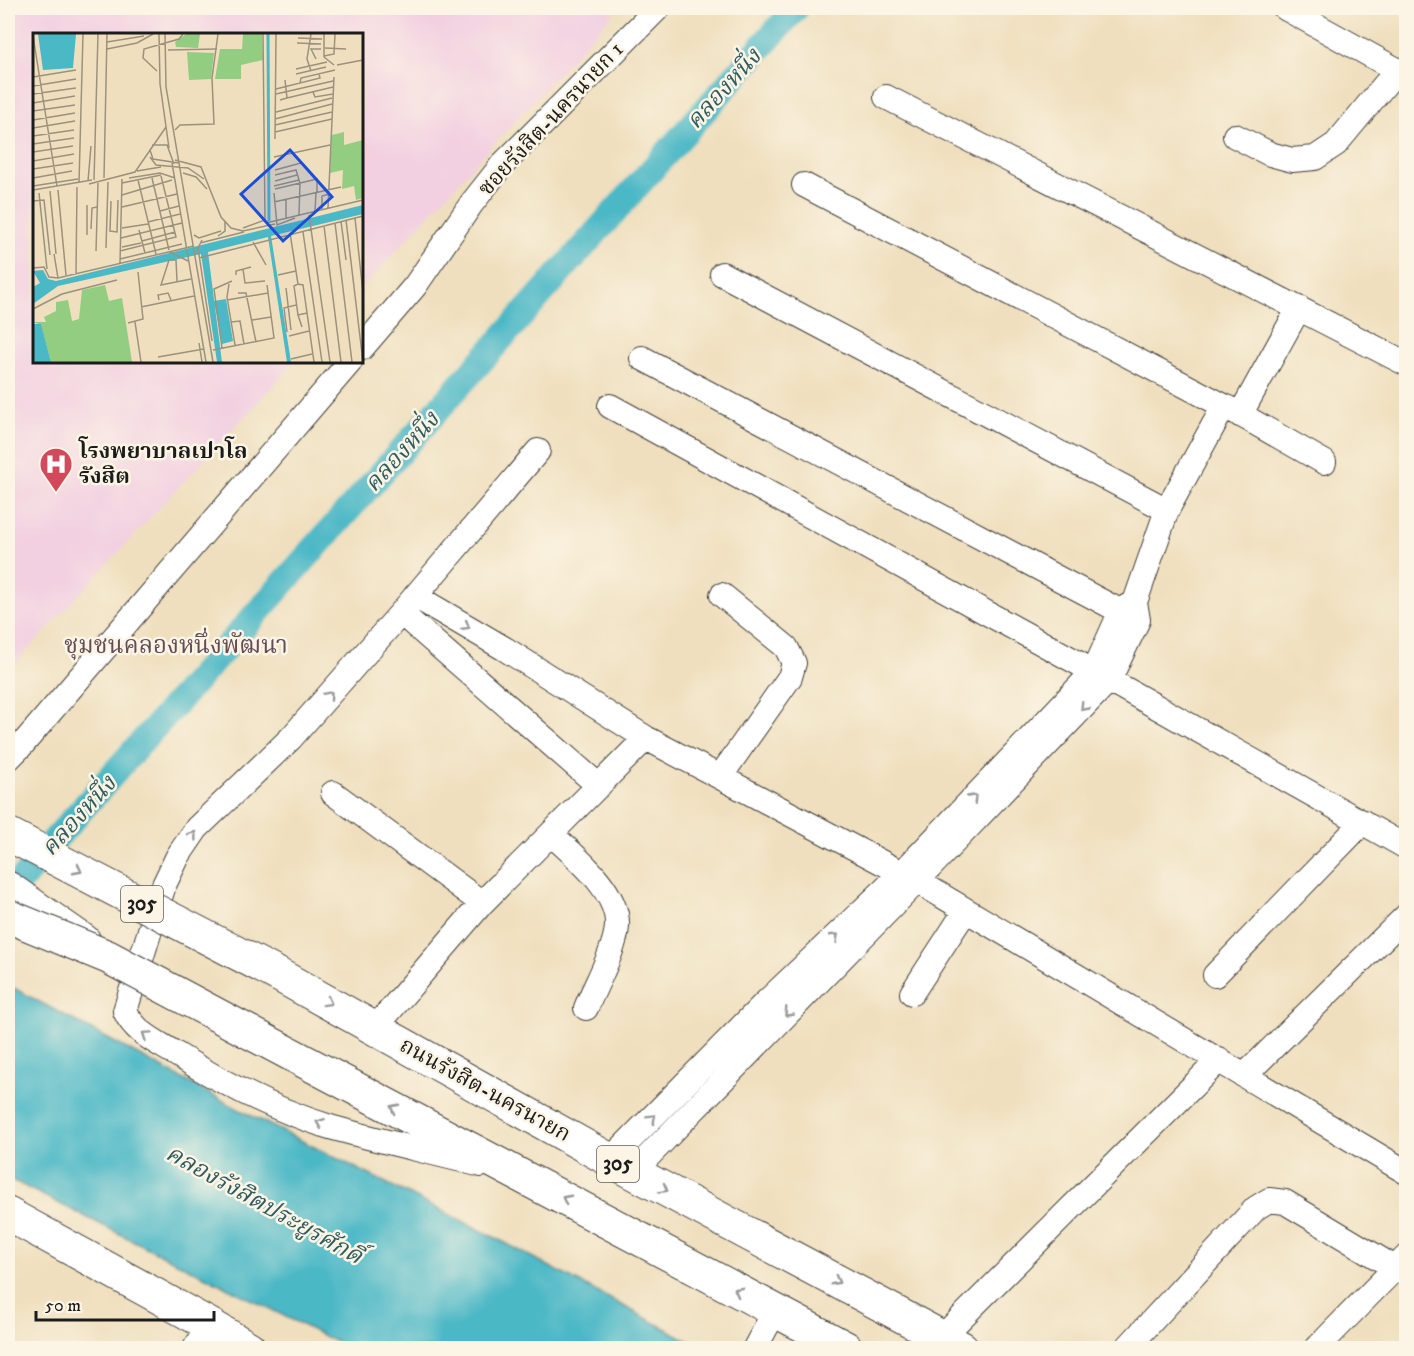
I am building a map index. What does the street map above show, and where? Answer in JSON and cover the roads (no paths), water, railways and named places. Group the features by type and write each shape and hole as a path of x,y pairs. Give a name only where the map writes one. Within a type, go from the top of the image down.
{"main road":[{"name":"ถนนรังสิต-นครนายก","path":"8,834 277,974 622,1166 952,1343"},
{"path":"8,888 108,957"},
{"name":"305","path":"8,916 108,957 846,1348"},
{"path":"8,1214 203,1337 249,1348"}],"street":[{"name":"ซอยรังสิต-นครนายก 1","path":"363,347 415,286 472,203 502,165 658,8"},
{"path":"1234,136 1270,154 1292,160 1315,158 1336,144 1402,73 1285,8"},
{"path":"886,97 1405,363"},
{"path":"804,185 1232,410 1324,462"},
{"path":"722,274 1167,510"},
{"path":"622,1166 910,877 1102,675 1131,611 1167,510 1299,308"},
{"path":"642,358 1131,611"},
{"path":"8,759 349,363"},
{"path":"610,406 1102,675 1407,847"},
{"path":"519,1174 328,1126 266,1102 218,1079 141,1032 130,1022 125,1011 164,885 178,856 197,828 291,738 538,452"},
{"path":"720,777 790,677 794,663 786,647 722,595"},
{"path":"408,604 505,650 646,738 910,877 1407,1172"},
{"path":"408,604 599,786"},
{"path":"375,1028 482,903 646,738"},
{"path":"333,793 482,903"},
{"path":"1215,975 1363,822"},
{"path":"551,834 591,872 612,901 617,924 613,945 586,1008"},
{"path":"912,993 966,910"},
{"path":"1245,1075 1407,916"},
{"path":"952,1343 1219,1060"},
{"path":"1127,1348 1256,1208 1269,1200 1285,1202 1401,1262 1317,1348"},
{"path":"755,1348 775,1311"}],"water":[{"name":"คลองรังสิตประยูรศักดิ์","path":"8,985 240,1110 494,1237 702,1348 348,1348 8,1178"}],"waterway":[{"name":"คลองหนึ่ง","path":"8,897 49,846 796,8"}],"place":[{"name":"โรงพยาบาลเปาโล รังสิต","path":"56,493"}],"district":[{"name":"ชุมชนคลองหนึ่งพัฒนา","path":"176,646"}]}
